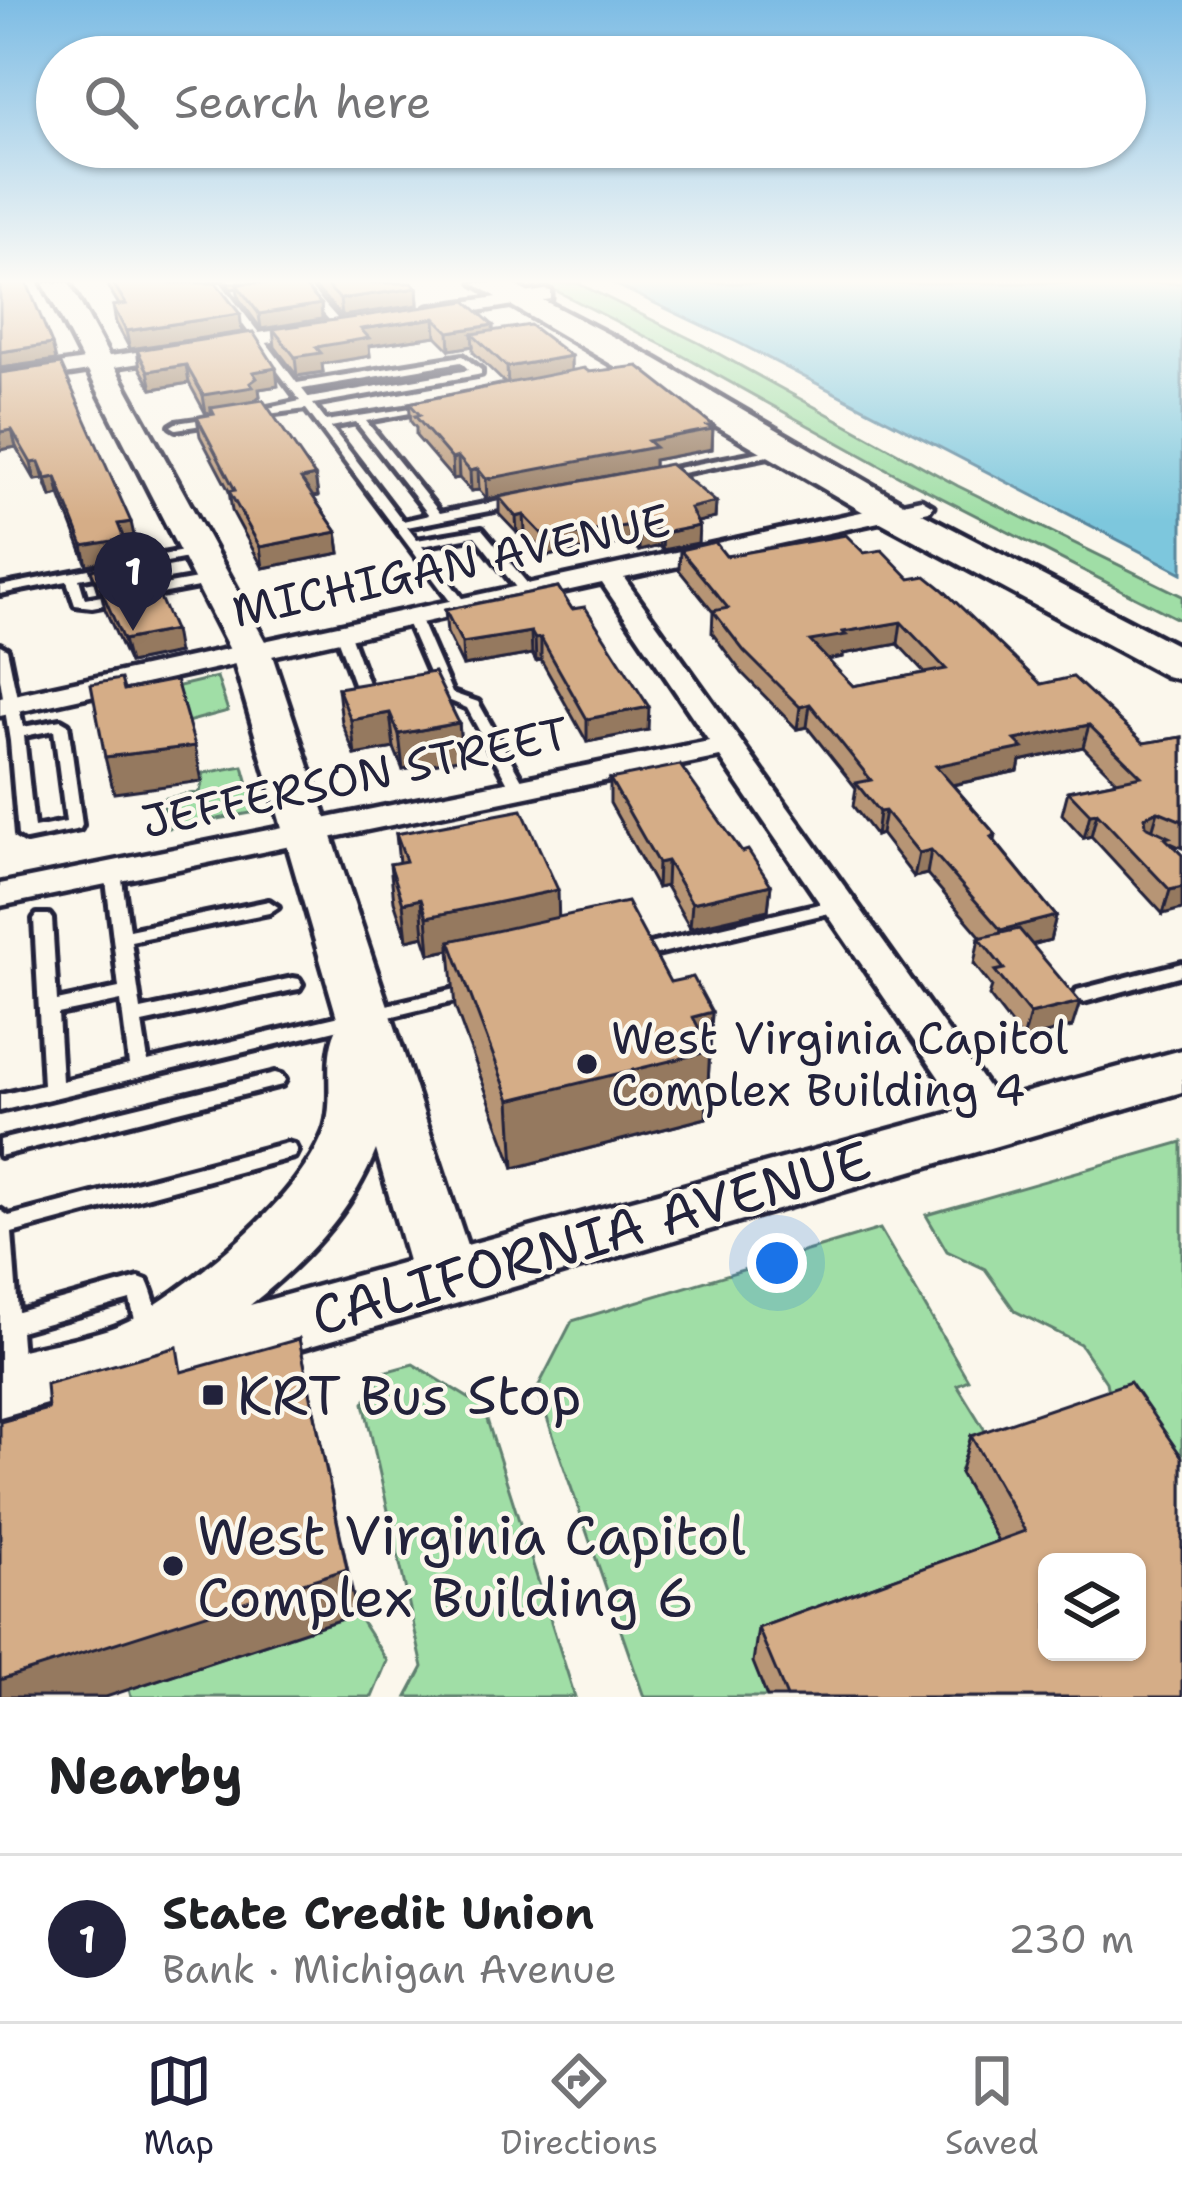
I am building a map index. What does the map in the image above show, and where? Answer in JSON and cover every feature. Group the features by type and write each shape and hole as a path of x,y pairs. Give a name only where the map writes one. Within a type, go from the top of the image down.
{"main road":[{"path":"628,362 786,450 1182,641"},
{"path":"663,362 728,394 906,509 1182,666"}],"street":[{"path":"0,379 105,362"},
{"path":"100,363 251,652 446,1279"},
{"name":"MICHIGAN AVENUE","path":"8,705 906,509"},
{"path":"608,574 993,1125"},
{"name":"JEFFERSON STREET","path":"0,895 729,746"},
{"path":"150,1345 268,1254 311,1208 340,1166 358,1122 354,1058 365,1016"},
{"name":"CALIFORNIA AVENUE","path":"6,1365 150,1345 177,1354 1182,1071"}],"lane":[{"path":"275,362 461,606"},
{"path":"294,387 444,362"},
{"path":"176,426 477,373 466,362"},
{"path":"323,425 449,403"},
{"path":"359,419 437,517"},
{"path":"648,476 786,450"},
{"path":"399,525 531,499"},
{"path":"414,544 478,532 527,592"},
{"path":"72,576 80,602 92,603 206,566"},
{"path":"0,590 72,576 206,566"},
{"path":"412,617 446,696"},
{"path":"343,632 371,709 390,706"},
{"path":"0,649 17,733 26,835 74,825 62,724 17,733"},
{"path":"428,700 446,696 473,705 519,789"},
{"path":"113,872 139,1070"},
{"path":"616,957 840,905"},
{"path":"122,937 269,907"},
{"path":"43,919 53,1090"},
{"path":"1084,995 1182,970"},
{"path":"133,1018 292,983"},
{"path":"0,1102 500,984"},
{"path":"49,1009 129,993"},
{"path":"0,1148 275,1080"},
{"path":"6,1365 0,1223 287,1150"}],"green space":[{"path":"694,362 734,362 958,486 1182,596 1182,621 901,477"},
{"path":"217,677 228,711 187,722 167,689"},
{"path":"243,766 256,812 169,828 162,799 200,792 204,773"},
{"path":"1182,1142 1182,1503 1109,1397 1106,1382 1080,1344 1015,1311 985,1269 947,1251 926,1215"},
{"path":"880,1229 968,1380 957,1385 1002,1458 1012,1566 754,1662 767,1697 644,1697 537,1389 572,1321"},
{"path":"413,1364 483,1407 575,1697 407,1697 423,1667 364,1403 384,1372"},
{"path":"357,1614 387,1661 372,1697 131,1697 129,1689"}],"water":[{"path":"776,362 1182,362 1182,573"}],"building":[{"path":"143,362 272,362 276,368 253,372 257,378 250,383 253,387 203,395 186,365 148,371"},
{"path":"61,364 131,522 118,524 124,539 83,546 56,477 46,479 39,462 31,463 12,430 0,432 0,373"},
{"path":"638,366 713,429 648,441 655,447 486,479 458,457 452,459 409,403 584,368 589,372"},
{"path":"263,400 315,476 301,479 337,532 260,547 197,417 214,414 211,408"},
{"path":"670,464 716,502 690,508 699,526 639,534 630,525 547,539 524,515 516,517 499,497"},
{"path":"846,535 864,553 882,550 910,579 926,576 1041,684 1073,677 1144,743 1182,737 1182,821 1158,811 1145,817 1146,826 1169,837 1165,838 1182,855 1182,887 1170,890 1097,813 1090,814 1068,791 1141,776 1089,725 1015,740 1023,748 936,766 996,835 991,837 1056,916 1001,930 931,850 919,853 885,811 879,812 856,783 871,780 810,704 800,707 744,651 713,611 728,608 680,550 715,542 726,556","holes":["901,622 946,669 853,686 810,641"]},
{"path":"133,562 138,573 96,581 91,570"},
{"path":"146,578 174,630 123,640 100,587"},
{"path":"558,587 572,609 585,607 649,707 587,719 541,638 535,639 531,632 462,643 445,610"},
{"path":"434,672 459,723 399,734 390,713 351,720 338,688"},
{"path":"121,679 124,690 176,680 195,746 105,757 91,684"},
{"path":"680,765 771,885 692,903 667,861 658,863 610,779"},
{"path":"522,810 558,890 427,917 421,899 403,903 390,864 406,861 396,834"},
{"path":"627,902 670,982 693,977 712,1012 693,1017 711,1051 510,1100 450,941"},
{"path":"1019,929 1080,1002 1030,1014 995,971 1004,969 979,938"},
{"name":"West Virginia Capitol Complex Building 6","path":"299,1339 347,1569 0,1680 0,1422 48,1409 46,1384 177,1347 181,1372"},
{"path":"1130,1382 1182,1457 1182,1697 787,1697 758,1628 1025,1531 971,1436"}],"place":[{"name":"State Credit Union","path":"133,631"},
{"name":"West Virginia Capitol Complex Building 4","path":"587,1064"},
{"name":"KRT Bus Stop","path":"213,1395"},
{"name":"West Virginia Capitol Complex Building 6","path":"173,1566"}]}
